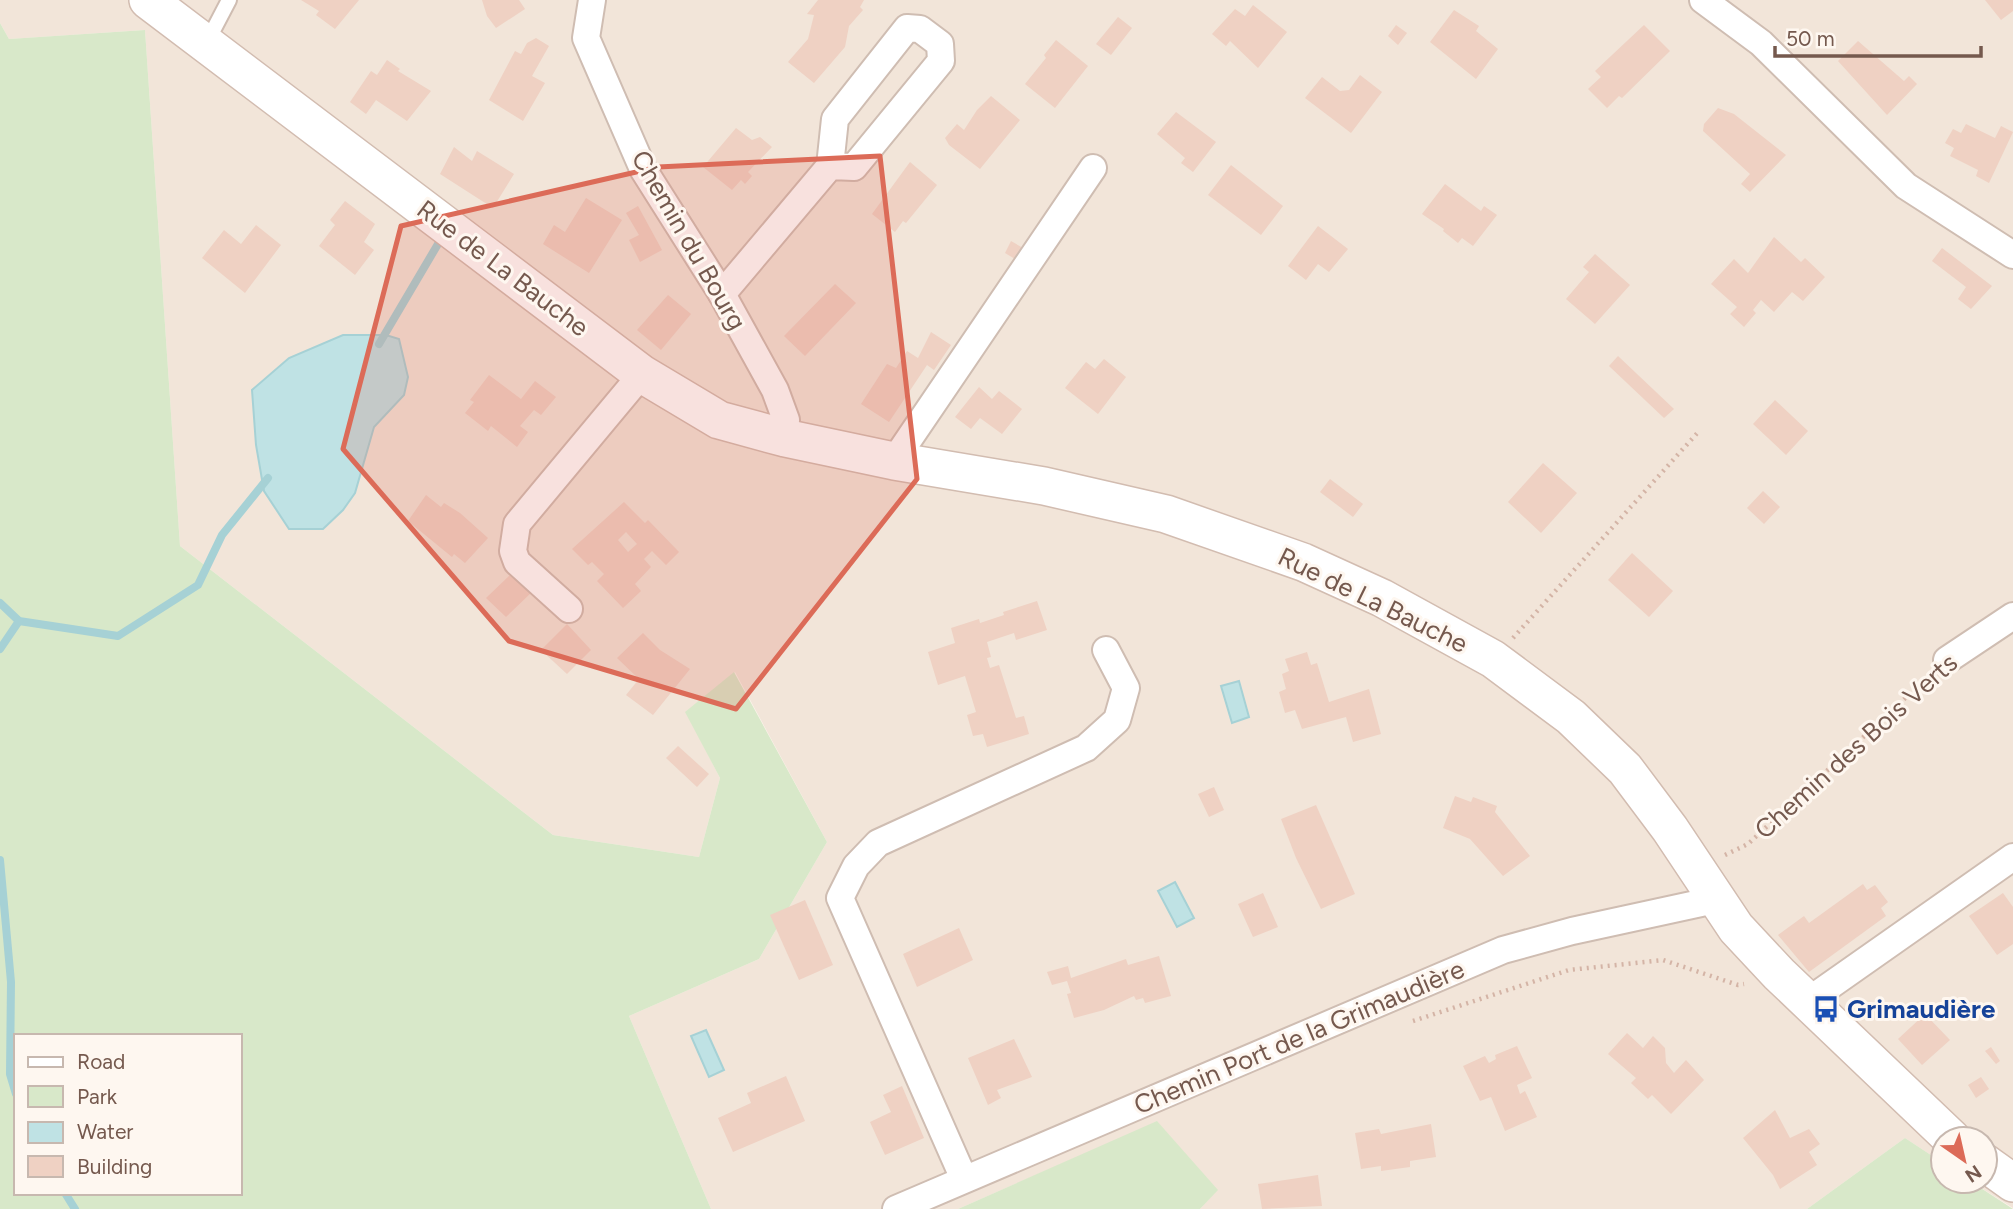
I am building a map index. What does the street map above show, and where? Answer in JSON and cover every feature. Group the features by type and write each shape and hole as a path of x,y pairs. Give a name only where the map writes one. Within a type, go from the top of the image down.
{"street":[{"name":"Rue de La Bauche","path":"148,0 642,374 668,393 719,420 785,438 894,461 1044,486 1166,514 1303,562 1382,598 1493,659 1571,717 1625,769 1736,928 1779,974 1937,1125"},
{"name":"Chemin du Bourg","path":"592,0 586,37 643,169 722,294 775,390 786,420 785,438"},
{"path":"1703,0 1760,43 1906,186 2013,255"},
{"path":"722,294 830,166 835,119 906,28 920,29 940,44 941,61 854,167 830,166"},
{"path":"894,461 1093,168"},
{"path":"569,609 517,562 513,551 517,524 642,374"},
{"name":"Chemin des Bois Verts","path":"1947,660 2013,615"},
{"path":"964,1179 840,898 856,866 878,843 1086,748 1117,720 1126,688 1106,650"},
{"path":"1808,1001 2013,857"},
{"name":"Chemin Port de la Grimaudière","path":"895,1209 1503,950 1572,930 1701,903 1704,883"}],"lane":[{"path":"206,45 229,0"}],"path":[{"path":"1493,659 1700,430"},
{"name":"Chemin des Bois Verts","path":"1704,883 1947,660"},
{"path":"1408,1022 1569,970 1663,960 1738,985 1779,974"}],"highlighted area":[{"path":"880,156 917,479 736,709 509,641 343,449 401,226 658,167"}],"shaded area":[{"path":"0,0 2013,0 2013,1208 1992,1195 1999,1195 1999,1125 1929,1125 1929,1154 1905,1138 1807,1209 1200,1209 1217,1190 1157,1122 958,1209 711,1209 629,1016 759,959 827,842 735,672 686,712 720,778 699,857 553,835 180,546 145,30 9,39 0,23"}],"green space":[{"path":"0,23 9,39 145,30 180,546 553,835 699,857 720,778 685,712 734,672 827,842 759,959 629,1016 711,1209 0,1209"},
{"path":"1157,1121 1218,1190 1200,1209 958,1209"},
{"path":"1905,1138 1929,1154 1929,1195 1992,1195 2013,1209 1807,1209"}],"water":[{"path":"343,335 386,335 399,339 408,377 404,395 374,427 355,493 343,510 323,529 289,529 264,491 256,445 252,390 289,358"},
{"path":"1239,681 1249,717 1232,723 1221,686"},
{"path":"1175,882 1194,918 1177,927 1158,891"},
{"path":"706,1030 724,1070 709,1077 691,1036"}],"building":[{"path":"301,0 359,0 335,29 316,15 319,11"},
{"path":"482,0 519,0 525,9 496,28 487,16"},
{"path":"818,0 864,0 860,7 863,10 849,26 845,47 814,83 788,62 808,39 814,15 807,14"},
{"path":"1985,0 2013,0 2013,11 2001,20"},
{"path":"1253,5 1287,32 1258,68 1230,41 1226,46 1212,34 1235,9 1245,16"},
{"path":"1454,10 1479,26 1476,31 1498,49 1476,79 1430,42"},
{"path":"1118,17 1132,28 1111,55 1096,44"},
{"path":"1396,25 1407,33 1398,45 1388,36"},
{"path":"1644,25 1670,51 1622,98 1619,96 1607,108 1588,89 1601,77 1595,71"},
{"path":"536,38 549,46 532,76 545,83 523,121 489,100 515,51 521,54 527,43"},
{"path":"1056,40 1088,66 1055,108 1025,84 1046,58 1044,55"},
{"path":"1858,41 1904,81 1909,76 1917,84 1887,115 1838,61"},
{"path":"387,60 400,69 398,71 431,91 407,121 376,100 366,114 350,102 371,71 377,75"},
{"path":"1360,75 1382,92 1351,133 1305,98 1322,77 1340,91 1349,90"},
{"path":"991,96 1020,120 980,169 949,145 945,138 957,124 964,130 977,110"},
{"path":"1718,108 1734,114 1786,155 1750,192 1741,184 1750,174 1703,131 1704,124"},
{"path":"1176,112 1216,142 1193,172 1181,163 1185,158 1157,134"},
{"path":"1966,124 1995,138 2001,126 2013,132 1989,183 1976,176 1978,170 1950,156 1954,148 1945,143 1953,129 1961,133"},
{"path":"736,128 752,140 760,137 772,147 748,172 752,176 745,184 741,180 732,190 703,167"},
{"path":"454,147 472,161 477,151 514,174 493,208 440,174"},
{"path":"910,162 937,185 906,223 903,221 895,232 872,214"},
{"path":"1231,165 1283,206 1261,235 1208,195"},
{"path":"1445,184 1481,211 1484,206 1497,215 1473,246 1462,238 1458,243 1443,231 1444,229 1422,214"},
{"path":"586,198 622,220 589,273 543,244 554,225 565,232"},
{"path":"345,201 375,224 364,242 374,250 355,275 319,246 335,225 330,220"},
{"path":"638,206 662,250 640,262 629,240 639,235 626,213"},
{"path":"256,225 281,245 245,293 202,258 224,230 241,244"},
{"path":"1318,226 1348,249 1329,272 1318,264 1306,280 1288,266"},
{"path":"1774,237 1801,262 1805,258 1825,277 1803,301 1792,292 1774,312 1761,300 1753,310 1756,313 1744,327 1730,314 1737,307 1711,284 1734,259 1748,273"},
{"path":"1011,241 1023,248 1015,259 1005,253"},
{"path":"1942,248 1992,286 1971,309 1958,299 1966,287 1932,261"},
{"path":"1595,254 1630,285 1595,324 1566,299 1589,272 1583,267"},
{"path":"835,284 856,303 805,356 784,336"},
{"path":"668,295 691,314 661,350 637,330"},
{"path":"931,332 951,345 934,370 927,365 889,422 861,404 887,364 896,368 907,351 918,358"},
{"path":"1618,356 1674,409 1664,418 1609,366"},
{"path":"1104,359 1126,377 1098,414 1065,388 1086,362 1095,369"},
{"path":"489,375 521,399 535,381 556,397 541,415 534,410 520,426 528,432 517,447 491,426 488,431 465,413 474,402 470,400"},
{"path":"979,387 992,399 999,391 1022,409 1002,434 980,418 971,429 955,417"},
{"path":"1775,400 1808,431 1786,455 1753,424"},
{"path":"1543,463 1577,493 1541,533 1508,502"},
{"path":"1330,479 1363,504 1353,517 1320,492"},
{"path":"1763,491 1780,507 1764,524 1747,508"},
{"path":"426,495 441,507 444,503 460,513 488,538 465,563 454,554 452,557 408,521"},
{"path":"624,502 645,523 648,520 679,552 666,565 652,551 644,559 651,567 635,584 641,591 623,608 597,581 604,574 592,562 588,565 572,549","holes":["626,532 637,544 628,552 618,540"]},
{"path":"1632,553 1673,591 1649,617 1608,580"},
{"path":"513,572 533,591 506,617 486,598"},
{"path":"1037,601 1047,630 1016,640 1014,633 987,642 991,657 987,658 990,668 999,665 1016,718 1024,716 1029,734 987,747 983,734 973,736 967,715 976,712 965,676 938,685 928,652 955,643 951,628 979,619 980,623"},
{"path":"567,624 591,650 567,674 541,650"},
{"path":"643,633 660,650 690,669 653,715 626,695 639,679 617,658"},
{"path":"1307,652 1311,665 1317,663 1329,702 1369,689 1381,734 1353,742 1346,717 1302,729 1295,710 1285,713 1279,692 1286,689 1282,674 1289,671 1285,659"},
{"path":"678,746 709,774 697,787 666,758"},
{"path":"1214,787 1224,810 1209,817 1198,794"},
{"path":"1455,796 1471,802 1473,797 1497,806 1495,812 1530,856 1503,876 1470,839 1443,828"},
{"path":"1316,805 1355,894 1321,909 1296,858 1281,819"},
{"path":"1863,884 1867,890 1875,885 1888,902 1881,908 1886,916 1809,972 1778,935 1804,916 1809,923"},
{"path":"1263,893 1278,927 1253,937 1238,904"},
{"path":"2003,893 2013,907 2013,944 1997,955 1969,916"},
{"path":"805,900 833,965 799,980 770,915"},
{"path":"959,928 973,960 917,987 903,954"},
{"path":"1159,956 1171,996 1145,1003 1143,998 1136,1000 1134,996 1104,1010 1074,1018 1067,994 1071,993 1067,981 1052,985 1047,972 1068,966 1071,978 1126,959 1128,965"},
{"path":"1925,1014 1950,1040 1922,1065 1898,1039"},
{"path":"1627,1033 1643,1048 1653,1036 1665,1048 1666,1063 1674,1073 1686,1060 1704,1080 1671,1114 1652,1095 1648,1099 1631,1083 1636,1078 1608,1054"},
{"path":"1014,1039 1032,1077 997,1090 1001,1098 988,1105 968,1058"},
{"path":"1517,1046 1532,1078 1517,1085 1520,1094 1525,1091 1537,1117 1505,1131 1491,1097 1480,1101 1463,1066 1485,1056 1489,1063 1496,1059 1495,1055"},
{"path":"1991,1047 2000,1061 1996,1064 1985,1051"},
{"path":"786,1076 805,1121 733,1152 718,1118 751,1103 747,1093"},
{"path":"1981,1077 1989,1089 1976,1098 1968,1085"},
{"path":"902,1086 924,1138 885,1155 870,1122 891,1112 883,1095"},
{"path":"1775,1110 1790,1138 1809,1129 1820,1144 1809,1152 1817,1165 1780,1189 1773,1175 1743,1138"},
{"path":"1431,1124 1436,1157 1410,1161 1410,1167 1381,1171 1381,1166 1361,1169 1355,1133 1379,1129 1381,1134"},
{"path":"1318,1175 1322,1206 1262,1209 1258,1184"}],"waterway":[{"path":"379,344 438,244"},
{"path":"0,603 19,621 118,636 198,585 222,535 268,478"},
{"path":"0,649 19,621"},
{"path":"0,860 11,982 10,1074 14,1087"},
{"path":"66,1195 75,1209"}],"place":[{"name":"Grimaudière","path":"1826,1009"}]}
